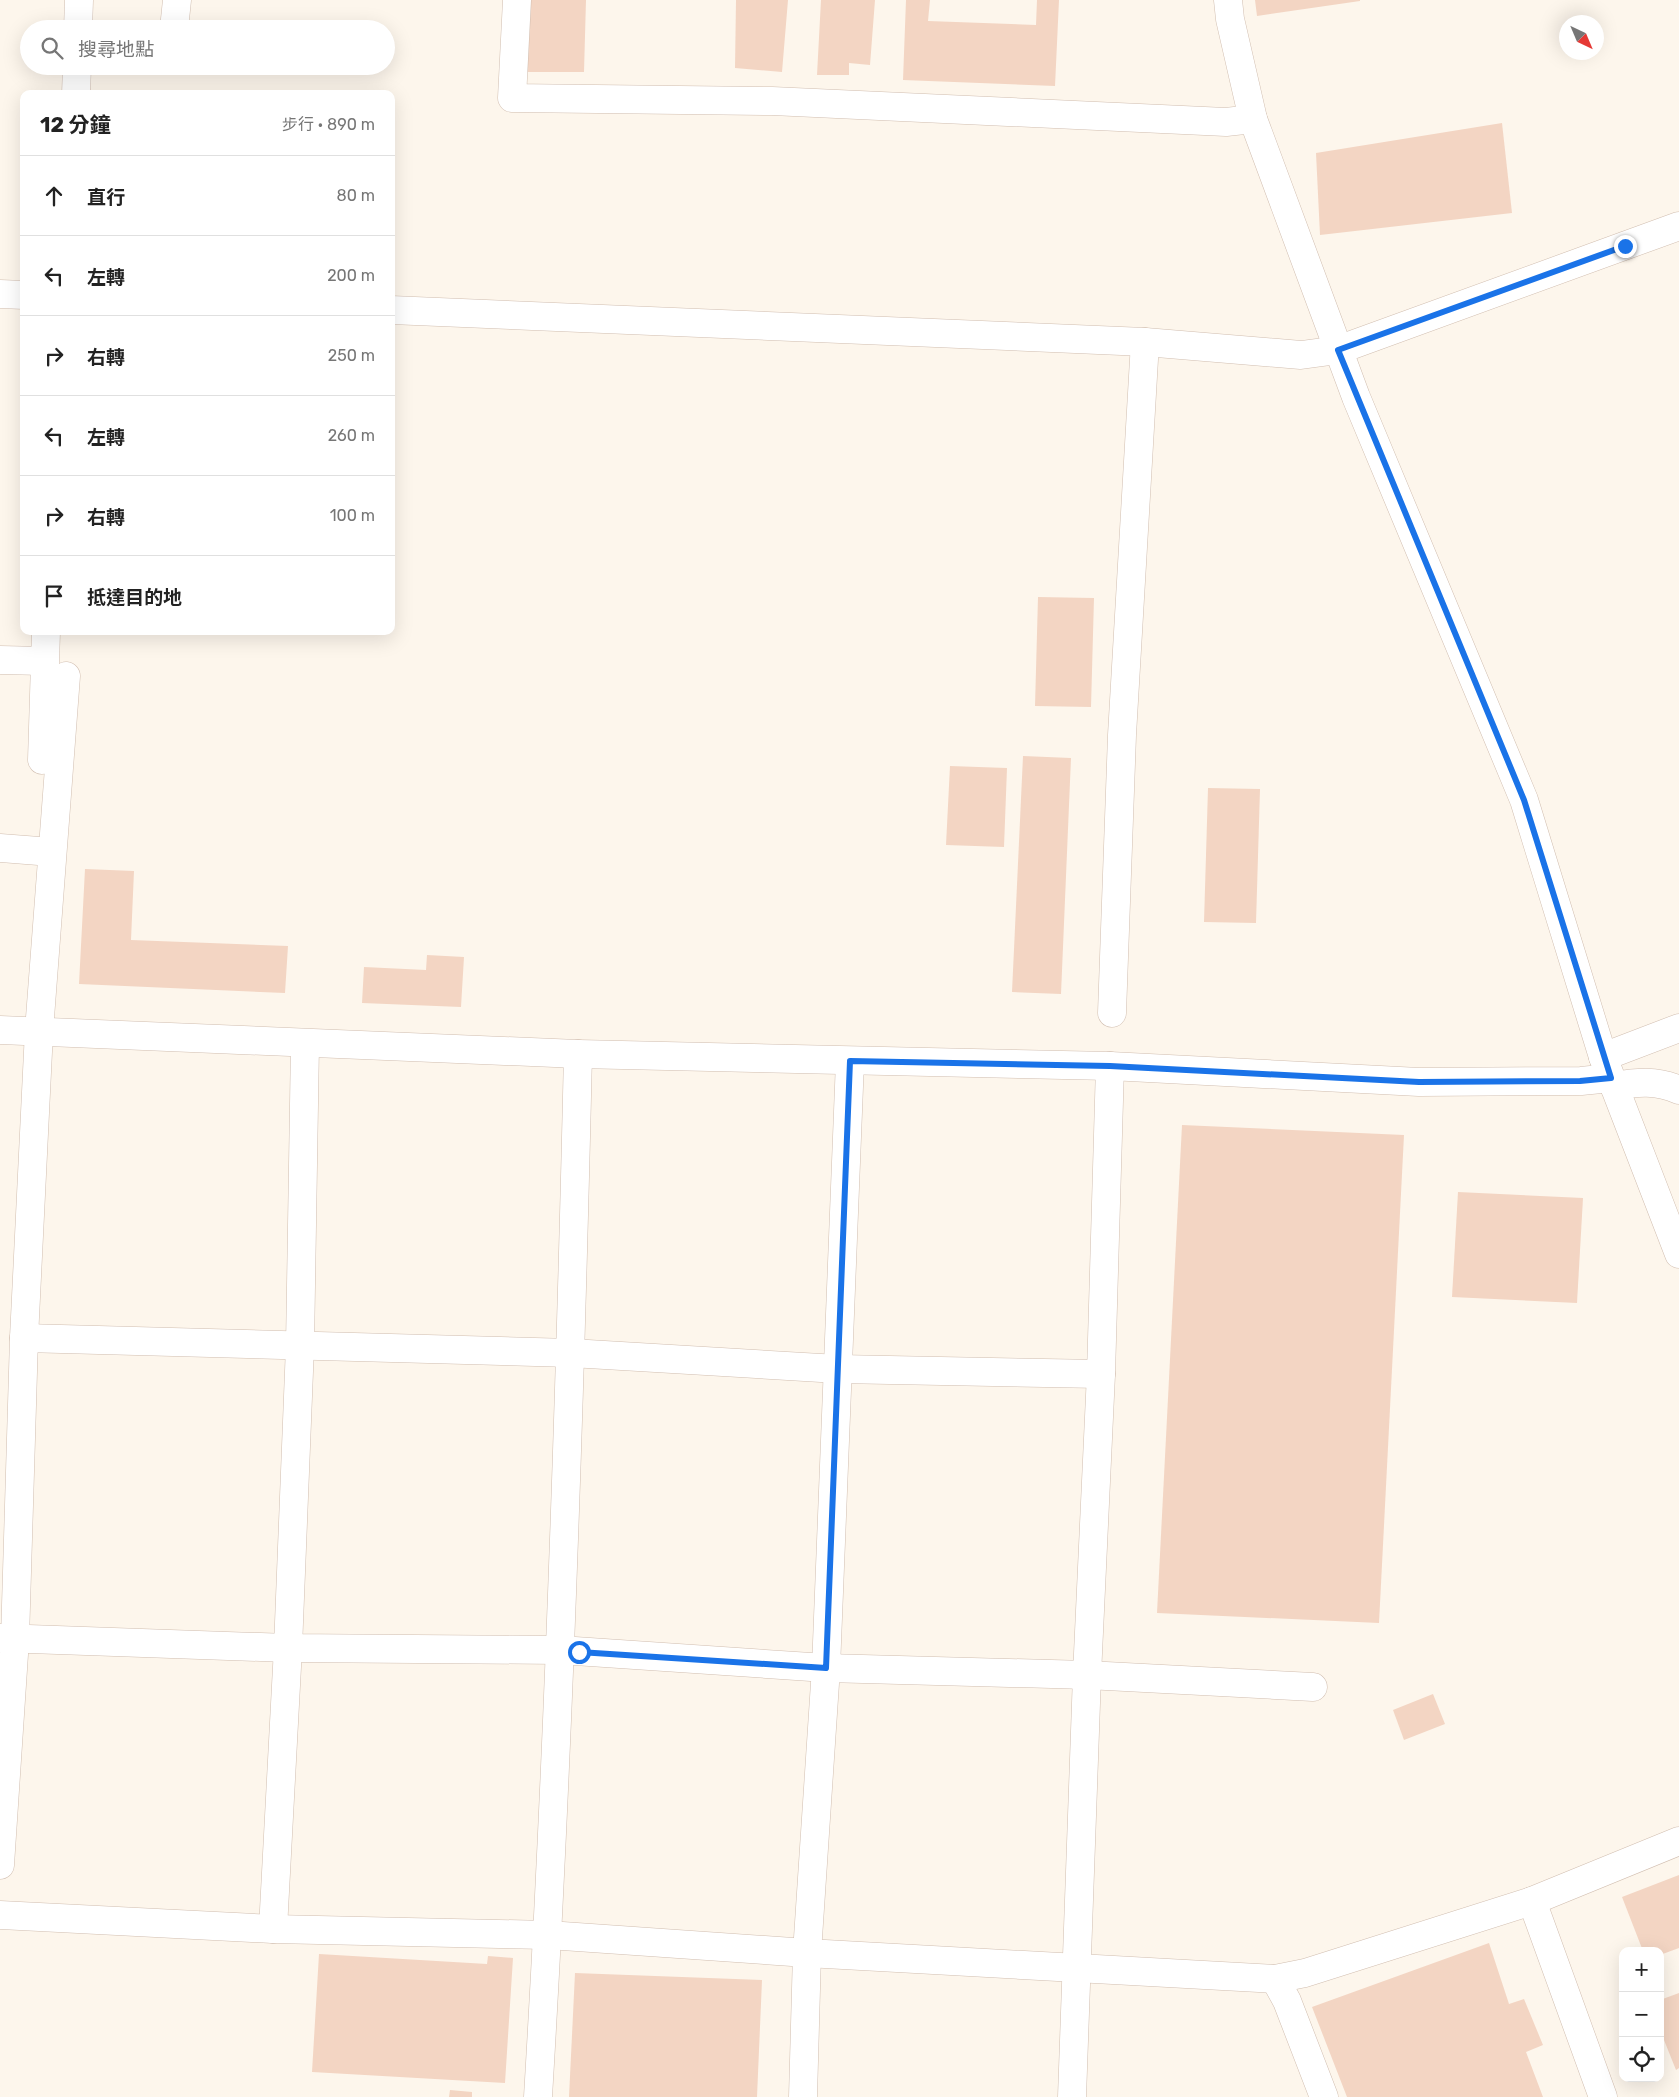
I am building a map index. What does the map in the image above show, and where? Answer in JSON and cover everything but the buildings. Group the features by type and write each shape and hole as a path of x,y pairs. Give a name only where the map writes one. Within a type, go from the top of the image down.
{"lane":[{"path":"78,0 78,20"},
{"path":"175,20 177,0"},
{"path":"517,0 512,98 772,101 1226,122 1253,119"},
{"path":"1228,0 1230,19 1253,119 1338,350 1524,800 1610,1074 1677,1243"},
{"path":"76,90 77,75"},
{"path":"395,310 1144,342 1302,355 1338,350 1679,226"},
{"path":"0,294 20,295"},
{"path":"1112,1013 1122,735 1144,342"},
{"path":"0,1865 7,1639 24,1338 55,668 47,635"},
{"path":"0,660 55,668"},
{"path":"0,848 39,859 55,668"},
{"path":"0,1030 578,1054 1110,1066 1419,1082 1580,1081 1610,1074 1679,1028"},
{"path":"272,1929 288,1648 300,1346 305,1044"},
{"path":"538,2097 548,1936 560,1650 571,1353 578,1054"},
{"path":"803,2097 807,1953 826,1668 850,1061"},
{"path":"1072,2097 1075,1968 1101,1374 1110,1066"},
{"path":"1610,1074 1679,1090"},
{"path":"24,1338 571,1353 838,1369 1101,1374"},
{"path":"7,1639 288,1648 560,1650 826,1668 1087,1675 1313,1687"},
{"path":"0,1915 272,1929 548,1936 807,1953 1275,1979 1305,1973 1532,1901 1679,1841"},
{"path":"1532,1901 1603,2097"},
{"path":"1275,1979 1288,2001 1324,2097"}],"route":[{"path":"579,1652 826,1668 850,1061 1110,1066 1419,1082 1580,1081 1611,1078 1524,800 1338,350 1625,246"}]}
